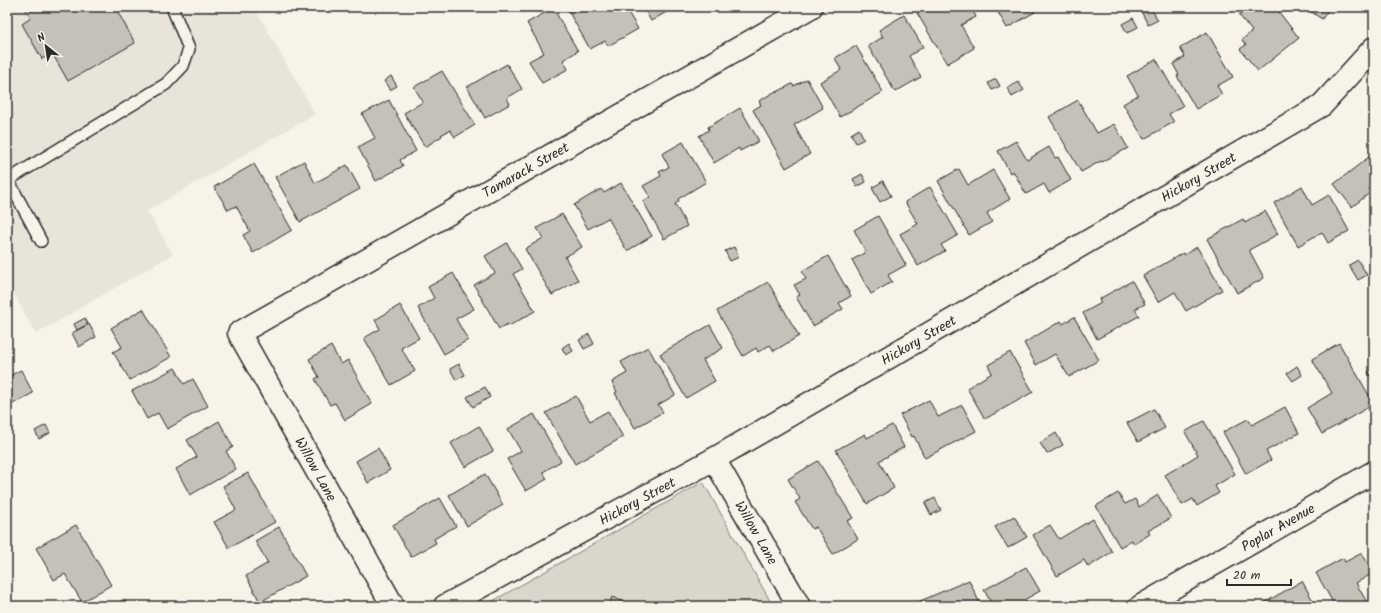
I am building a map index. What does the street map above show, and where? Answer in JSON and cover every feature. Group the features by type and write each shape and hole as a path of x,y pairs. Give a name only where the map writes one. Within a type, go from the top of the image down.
{"street":[{"name":"Tamarack Street","path":"239,332 811,7"},
{"name":"Hickory Street","path":"445,606 714,459 1322,105 1374,48"},
{"name":"Willow Lane","path":"239,332 394,606"},
{"name":"Willow Lane","path":"714,459 799,606"},
{"name":"Poplar Avenue","path":"1141,606 1374,472"}],"lane":[{"path":"41,241 8,179 166,84 183,66 189,49 172,7"}],"shaded area":[{"path":"7,7 254,7 315,114 147,211 173,254 36,334 7,282"},
{"path":"703,482 773,606 484,606"}],"building":[{"path":"24,7 115,7 135,43 68,81 52,53 42,59 22,24 31,18"},
{"path":"566,7 625,7 638,29 608,46 605,41 590,49"},
{"path":"643,7 675,7 651,21"},
{"path":"925,7 971,7 976,17 961,25 974,48 947,64 917,13 926,9"},
{"path":"995,7 1032,7 1035,12 1007,28"},
{"path":"1249,7 1275,7 1299,38 1258,71 1240,49 1246,45 1242,40 1252,31 1239,15"},
{"path":"1304,7 1330,7 1322,19"},
{"path":"553,8 578,51 563,60 568,69 542,83 529,61 544,53 527,23"},
{"path":"1151,8 1158,20 1148,25 1142,13"},
{"path":"904,15 923,47 909,56 921,77 895,92 868,46 883,37 879,30"},
{"path":"1133,18 1138,27 1127,33 1122,24"},
{"path":"1207,32 1233,77 1217,86 1222,94 1196,109 1177,76 1179,75 1173,64 1185,57 1180,48"},
{"path":"856,46 883,92 840,117 820,82 841,70 835,58"},
{"path":"1156,59 1183,106 1169,114 1174,122 1144,139 1123,104 1138,95 1127,76"},
{"path":"507,64 522,89 507,98 510,104 485,118 467,87"},
{"path":"442,71 475,125 455,137 450,130 425,147 404,113 423,102 414,87"},
{"path":"391,76 397,86 390,90 384,81"},
{"path":"807,79 823,108 794,125 810,154 786,168 753,110 761,105 759,101 776,91 777,92 792,84 794,86"},
{"path":"996,79 1000,86 992,90 988,83"},
{"path":"1018,82 1024,90 1012,97 1007,88"},
{"path":"389,100 416,151 400,160 403,166 376,181 358,147 375,138 362,114"},
{"path":"1078,100 1097,133 1114,124 1128,148 1081,172 1049,117"},
{"path":"740,108 759,141 740,151 739,148 714,163 699,136 709,130 708,127"},
{"path":"859,129 864,139 856,143 851,134"},
{"path":"1016,141 1027,160 1049,147 1055,158 1058,157 1071,180 1049,193 1044,184 1026,194 1013,171 1010,173 998,151"},
{"path":"683,142 706,182 678,199 679,201 675,204 687,226 664,239 643,201 650,197 643,186 661,176 659,172 669,167 662,154"},
{"path":"1374,153 1374,196 1371,192 1352,207 1334,184"},
{"path":"304,161 315,183 347,165 360,189 300,222 275,177"},
{"path":"254,164 292,230 253,253 243,235 250,231 236,206 228,210 214,187"},
{"path":"959,169 968,185 993,170 1010,199 987,213 992,222 969,235 938,181"},
{"path":"862,174 866,182 857,187 853,179"},
{"path":"883,181 891,196 880,202 872,188"},
{"path":"621,183 652,236 627,251 608,218 588,229 574,205 601,189 604,193"},
{"path":"1302,186 1312,205 1329,195 1349,231 1328,243 1322,232 1298,246 1274,203"},
{"path":"930,187 958,235 941,245 945,251 918,266 900,234 918,224 905,202"},
{"path":"1265,211 1278,234 1249,250 1264,278 1237,293 1207,239 1243,219 1245,223"},
{"path":"562,214 582,247 565,257 578,280 552,295 525,249 543,238 537,228"},
{"path":"878,216 906,265 888,275 892,282 871,294 852,260 866,252 854,230"},
{"path":"507,243 522,269 513,274 535,311 509,326 508,324 499,329 474,285 495,273 485,256"},
{"path":"734,247 739,257 730,261 725,251"},
{"path":"1197,247 1222,290 1186,311 1175,292 1158,302 1143,276 1183,253 1184,255"},
{"path":"828,256 851,296 839,303 843,309 813,326 796,297 800,295 794,285 806,279 802,271"},
{"path":"1358,260 1367,275 1358,280 1349,265"},
{"path":"453,273 474,309 456,319 468,340 444,354 418,308 434,298 428,287"},
{"path":"1132,281 1145,304 1135,309 1139,316 1097,339 1083,313 1101,303 1099,299"},
{"path":"768,282 799,336 774,351 770,345 758,352 756,348 743,356 717,311"},
{"path":"400,305 419,338 401,348 415,371 391,385 364,338 380,329 375,320"},
{"path":"143,309 171,357 130,380 113,352 122,347 111,328"},
{"path":"1074,317 1099,360 1069,377 1055,354 1036,365 1024,343 1061,321 1063,324"},
{"path":"85,318 88,324 77,330 74,324"},
{"path":"89,324 96,337 79,347 72,333"},
{"path":"710,325 723,348 703,360 715,381 686,398 660,354"},
{"path":"589,334 594,344 584,349 579,340"},
{"path":"569,343 573,351 566,355 562,348"},
{"path":"1339,343 1374,404 1322,434 1307,408 1332,393 1312,359"},
{"path":"331,346 341,364 348,360 372,404 345,420 335,403 330,405 315,379 319,377 309,359"},
{"path":"648,347 675,395 658,405 663,412 635,428 615,393 617,392 612,382 627,373 621,362"},
{"path":"1010,352 1033,392 985,419 967,388 992,373 988,365"},
{"path":"459,364 465,375 456,380 450,369"},
{"path":"1297,366 1302,375 1293,381 1287,373"},
{"path":"175,368 184,384 193,379 208,406 167,429 158,413 147,419 132,391"},
{"path":"1374,368 1374,383 1368,372"},
{"path":"21,370 33,393 7,407 7,377"},
{"path":"485,387 490,397 473,407 467,397"},
{"path":"576,396 590,421 608,411 623,437 575,464 546,413"},
{"path":"929,400 938,417 962,405 976,431 925,458 914,436 912,437 900,415"},
{"path":"1285,407 1299,433 1266,451 1271,460 1246,474 1223,432 1248,419 1252,425"},
{"path":"1154,409 1165,428 1138,442 1127,423"},
{"path":"534,414 561,461 543,472 547,479 526,491 507,459 521,451 508,429"},
{"path":"219,421 233,447 226,451 236,469 190,495 176,469 197,457 187,440"},
{"path":"1204,421 1235,474 1215,486 1219,493 1197,506 1193,499 1182,505 1165,475 1198,455 1185,432"},
{"path":"46,425 50,433 39,439 35,431"},
{"path":"892,425 904,447 879,461 894,488 867,504 836,450 865,434 867,438"},
{"path":"479,426 493,451 465,467 451,443"},
{"path":"1056,433 1063,445 1047,454 1040,443"},
{"path":"378,448 390,470 368,483 356,461"},
{"path":"818,461 853,518 847,521 858,539 833,554 816,527 812,529 795,502 800,499 788,479"},
{"path":"248,473 275,522 229,548 214,522 236,510 223,486"},
{"path":"485,474 503,505 467,526 449,495"},
{"path":"1118,493 1125,504 1135,499 1139,507 1158,495 1171,518 1148,531 1150,534 1134,544 1132,540 1120,547 1096,506"},
{"path":"440,498 456,526 434,539 436,543 411,557 393,525"},
{"path":"935,498 941,510 931,515 925,503"},
{"path":"1014,516 1027,537 1008,548 995,527"},
{"path":"1093,519 1112,552 1088,567 1084,560 1057,576 1033,535 1050,525 1059,539"},
{"path":"76,525 111,585 82,602 65,574 54,580 36,548"},
{"path":"279,527 306,576 260,602 246,576 268,563 255,541"},
{"path":"1362,553 1373,573 1356,583 1369,606 1335,606 1316,573 1343,558 1345,562"},
{"path":"1026,567 1040,591 1024,600 1026,602 1019,606 993,606 984,590"},
{"path":"969,580 980,604 975,606 920,606 918,602"},
{"path":"1302,581 1316,606 1259,606"},
{"path":"612,597 634,606 609,606"},
{"path":"124,599 128,606 114,606"}]}
